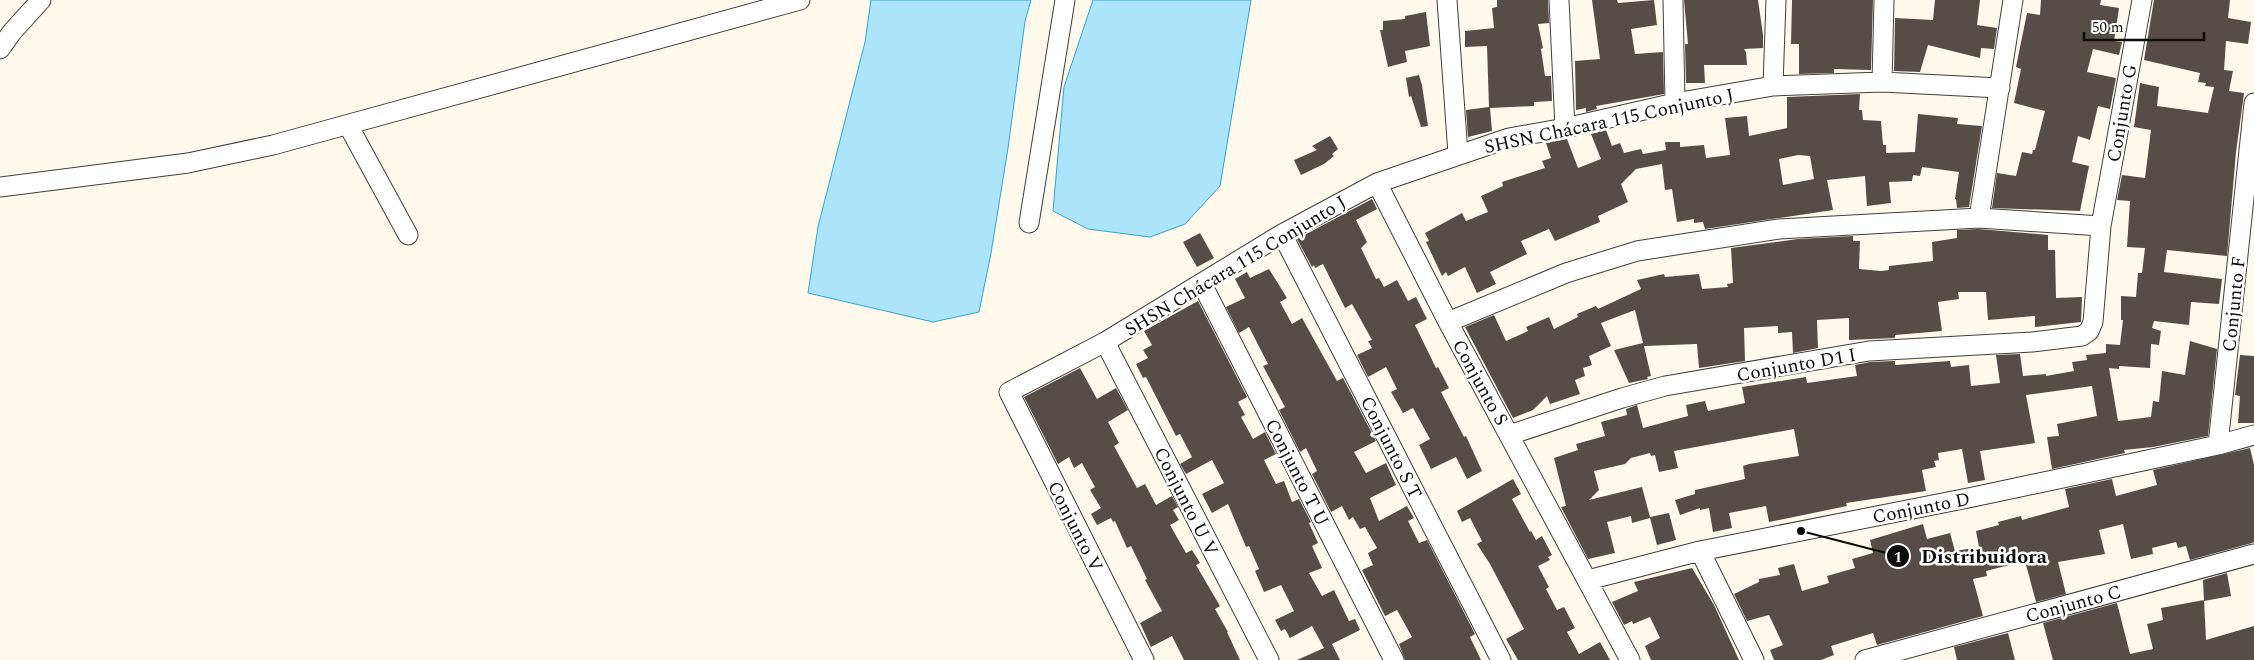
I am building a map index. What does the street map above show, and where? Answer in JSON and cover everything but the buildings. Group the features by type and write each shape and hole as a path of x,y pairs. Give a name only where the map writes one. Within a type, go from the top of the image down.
{"street":[{"path":"0,49 6,27 41,0"},
{"path":"0,187 188,163 273,145 800,0"},
{"path":"1029,223 1066,0"},
{"path":"1447,0 1458,154"},
{"path":"1558,0 1565,128"},
{"path":"1673,0 1675,103"},
{"path":"1774,86 1776,0"},
{"path":"1882,82 1884,0"},
{"path":"1979,218 2013,0"},
{"name":"Conjunto G","path":"2089,331 2093,322 2101,226 2142,0"},
{"name":"SHSN Chácara 115 Conjunto J","path":"1009,392 1105,342 1282,234 1377,183 1509,138 1565,128 1675,103 1774,86 1882,82 2000,88"},
{"name":"Conjunto F","path":"2218,445 2247,229 2254,103"},
{"path":"348,125 408,235"},
{"name":"Conjunto S","path":"1377,183 1448,322 1630,660"},
{"path":"1448,322 1566,273 1637,251 1779,229 1979,218 2101,226"},
{"name":"Conjunto S T","path":"1282,234 1501,660"},
{"name":"Conjunto T U","path":"1202,284 1394,660"},
{"name":"Conjunto D1 I","path":"1509,435 1665,386 1869,352 2032,342 2082,336 2089,331"},
{"name":"Conjunto U V","path":"1105,342 1269,660"},
{"name":"Conjunto V","path":"1009,392 1144,660"},
{"name":"Conjunto D","path":"1588,580 1700,551 1973,497 2218,445 2254,435"},
{"path":"1700,551 1754,660"},
{"name":"Conjunto C","path":"1865,660 1894,656 2254,554"}],"water":[{"path":"871,0 1031,0 1025,21 1008,148 991,253 979,312 933,322 808,293 818,227 865,42"},
{"path":"1093,0 1251,0 1220,186 1185,224 1150,237 1088,229 1053,211 1064,87"}],"place":[{"name":"Distribuidora","path":"1801,531"}]}
